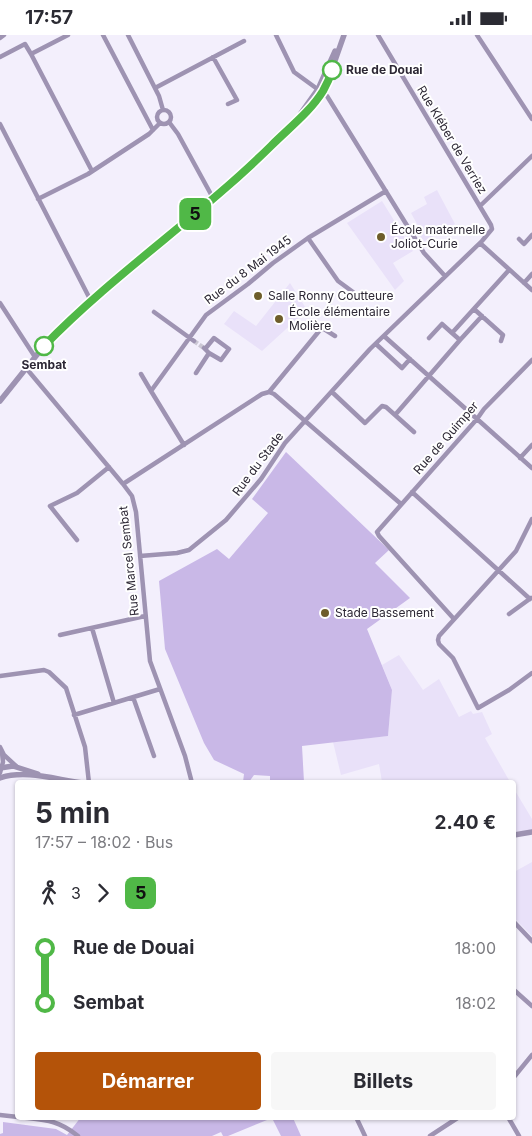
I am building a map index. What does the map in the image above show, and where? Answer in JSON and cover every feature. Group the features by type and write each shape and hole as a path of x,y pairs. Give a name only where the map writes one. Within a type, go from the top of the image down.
{"street":[{"path":"0,38 4,35"},
{"path":"31,54 68,35"},
{"path":"103,35 153,131"},
{"path":"129,35 155,88 163,110 170,113 171,118 169,122"},
{"path":"276,35 292,70 320,90 329,99 427,257 445,276"},
{"path":"0,401 35,357 90,301 213,199 289,128 320,90 343,35"},
{"name":"Rue Kléber de Verriez","path":"378,35 480,205 491,225 491,231"},
{"path":"477,35 532,119"},
{"path":"155,88 244,41"},
{"path":"0,57 25,44 92,171"},
{"path":"213,57 237,99 228,104"},
{"path":"160,123 157,116 163,110"},
{"path":"160,123 169,122"},
{"path":"169,122 178,134 213,199"},
{"path":"38,199 92,171 153,131 160,123"},
{"path":"0,124 90,301"},
{"path":"480,205 532,156"},
{"name":"Rue du 8 Mai 1945","path":"151,391 206,315 308,238 386,191"},
{"name":"Rue du Stade","path":"140,556 177,553 189,550 223,523 258,483 285,443 304,421 393,325 491,231"},
{"path":"518,239 524,244 532,235"},
{"path":"308,238 338,281 353,292"},
{"path":"480,243 532,291"},
{"path":"452,333 509,270"},
{"path":"524,283 532,274"},
{"path":"0,303 35,357"},
{"path":"474,309 503,335 501,341"},
{"path":"154,312 194,341"},
{"path":"395,415 482,316"},
{"path":"429,338 442,324 460,340"},
{"path":"123,484 269,392 319,331 324,329 335,336"},
{"path":"384,336 532,468"},
{"path":"214,338 229,348 229,352 221,360 209,353 204,348 214,338"},
{"path":"376,344 402,368 410,359"},
{"path":"196,373 209,353"},
{"name":"Rue de Quimper","path":"454,619 379,536 378,532 484,409 532,361"},
{"name":"Rue Marcel Sembat","path":"26,368 132,496 136,508 150,661 185,756 191,780"},
{"path":"141,374 184,445"},
{"path":"269,392 401,504"},
{"path":"332,392 365,423 382,406 388,408 414,432"},
{"path":"520,458 532,445"},
{"path":"77,540 50,506 77,493 109,467"},
{"path":"412,492 531,598 509,614"},
{"path":"532,519 517,548 454,619 438,640 439,644 453,658 478,708 509,690 532,673"},
{"path":"60,635 145,616"},
{"path":"92,628 114,703"},
{"path":"0,676 47,671 65,686 85,750 88,780"},
{"path":"74,715 160,689"},
{"path":"133,697 154,756"},
{"path":"1,749 13,764 20,768"},
{"path":"1,749 1,769 8,766 49,777"},
{"path":"0,778 14,775 66,780"},
{"path":"516,835 532,832"},
{"path":"516,924 532,941"},
{"path":"516,992 532,1006"},
{"path":"516,1075 532,1055"},
{"path":"0,1115 15,1117"},
{"path":"40,1120 55,1122 78,1136"},
{"path":"357,1120 365,1136"},
{"path":"430,1136 454,1120"},
{"path":"510,1120 519,1136"}],"shaded area":[{"name":"École maternelle Joliot-Curie","path":"437,190 455,224 423,242 420,235 422,233 411,213 427,204 424,197"},
{"name":"École maternelle Joliot-Curie","path":"382,201 413,251 393,263 404,281 395,290 347,223"},
{"name":"École élémentaire Molière","path":"290,283 307,310 262,351 224,324 234,311 256,326"},
{"path":"286,452 389,550 375,563 410,598 367,629 392,690 388,736 302,746 304,780 270,780 270,776 254,775 250,780 243,780 244,774 214,760 204,743 165,649 159,581 217,549 229,559 268,513 252,499"},
{"path":"399,655 423,690 439,679 459,717 471,711 473,714 482,712 492,734 485,738 509,780 382,780 379,764 341,775 333,742 388,736 392,690 382,665"},
{"path":"516,792 532,819 532,830 516,832"},
{"path":"532,862 532,936 516,920 516,871"},
{"path":"79,1120 267,1120 228,1136 223,1136 221,1132 212,1136 0,1136 0,1134 3,1133 3,1122 56,1129 67,1135"},
{"path":"273,1120 294,1120 301,1136 281,1136"}],"tunnel":[{"path":"194,341 204,348"}],"bus line":[{"name":"5","path":"44,346 103,289 204,206 297,121 323,92 332,70"}],"place":[{"name":"Rue de Douai","path":"332,70"},
{"name":"École maternelle Joliot-Curie","path":"381,237"},
{"name":"Salle Ronny Coutteure","path":"258,296"},
{"name":"École élémentaire Molière","path":"279,319"},
{"name":"Sembat","path":"44,346"},
{"name":"Stade Bassement","path":"325,613"}]}
